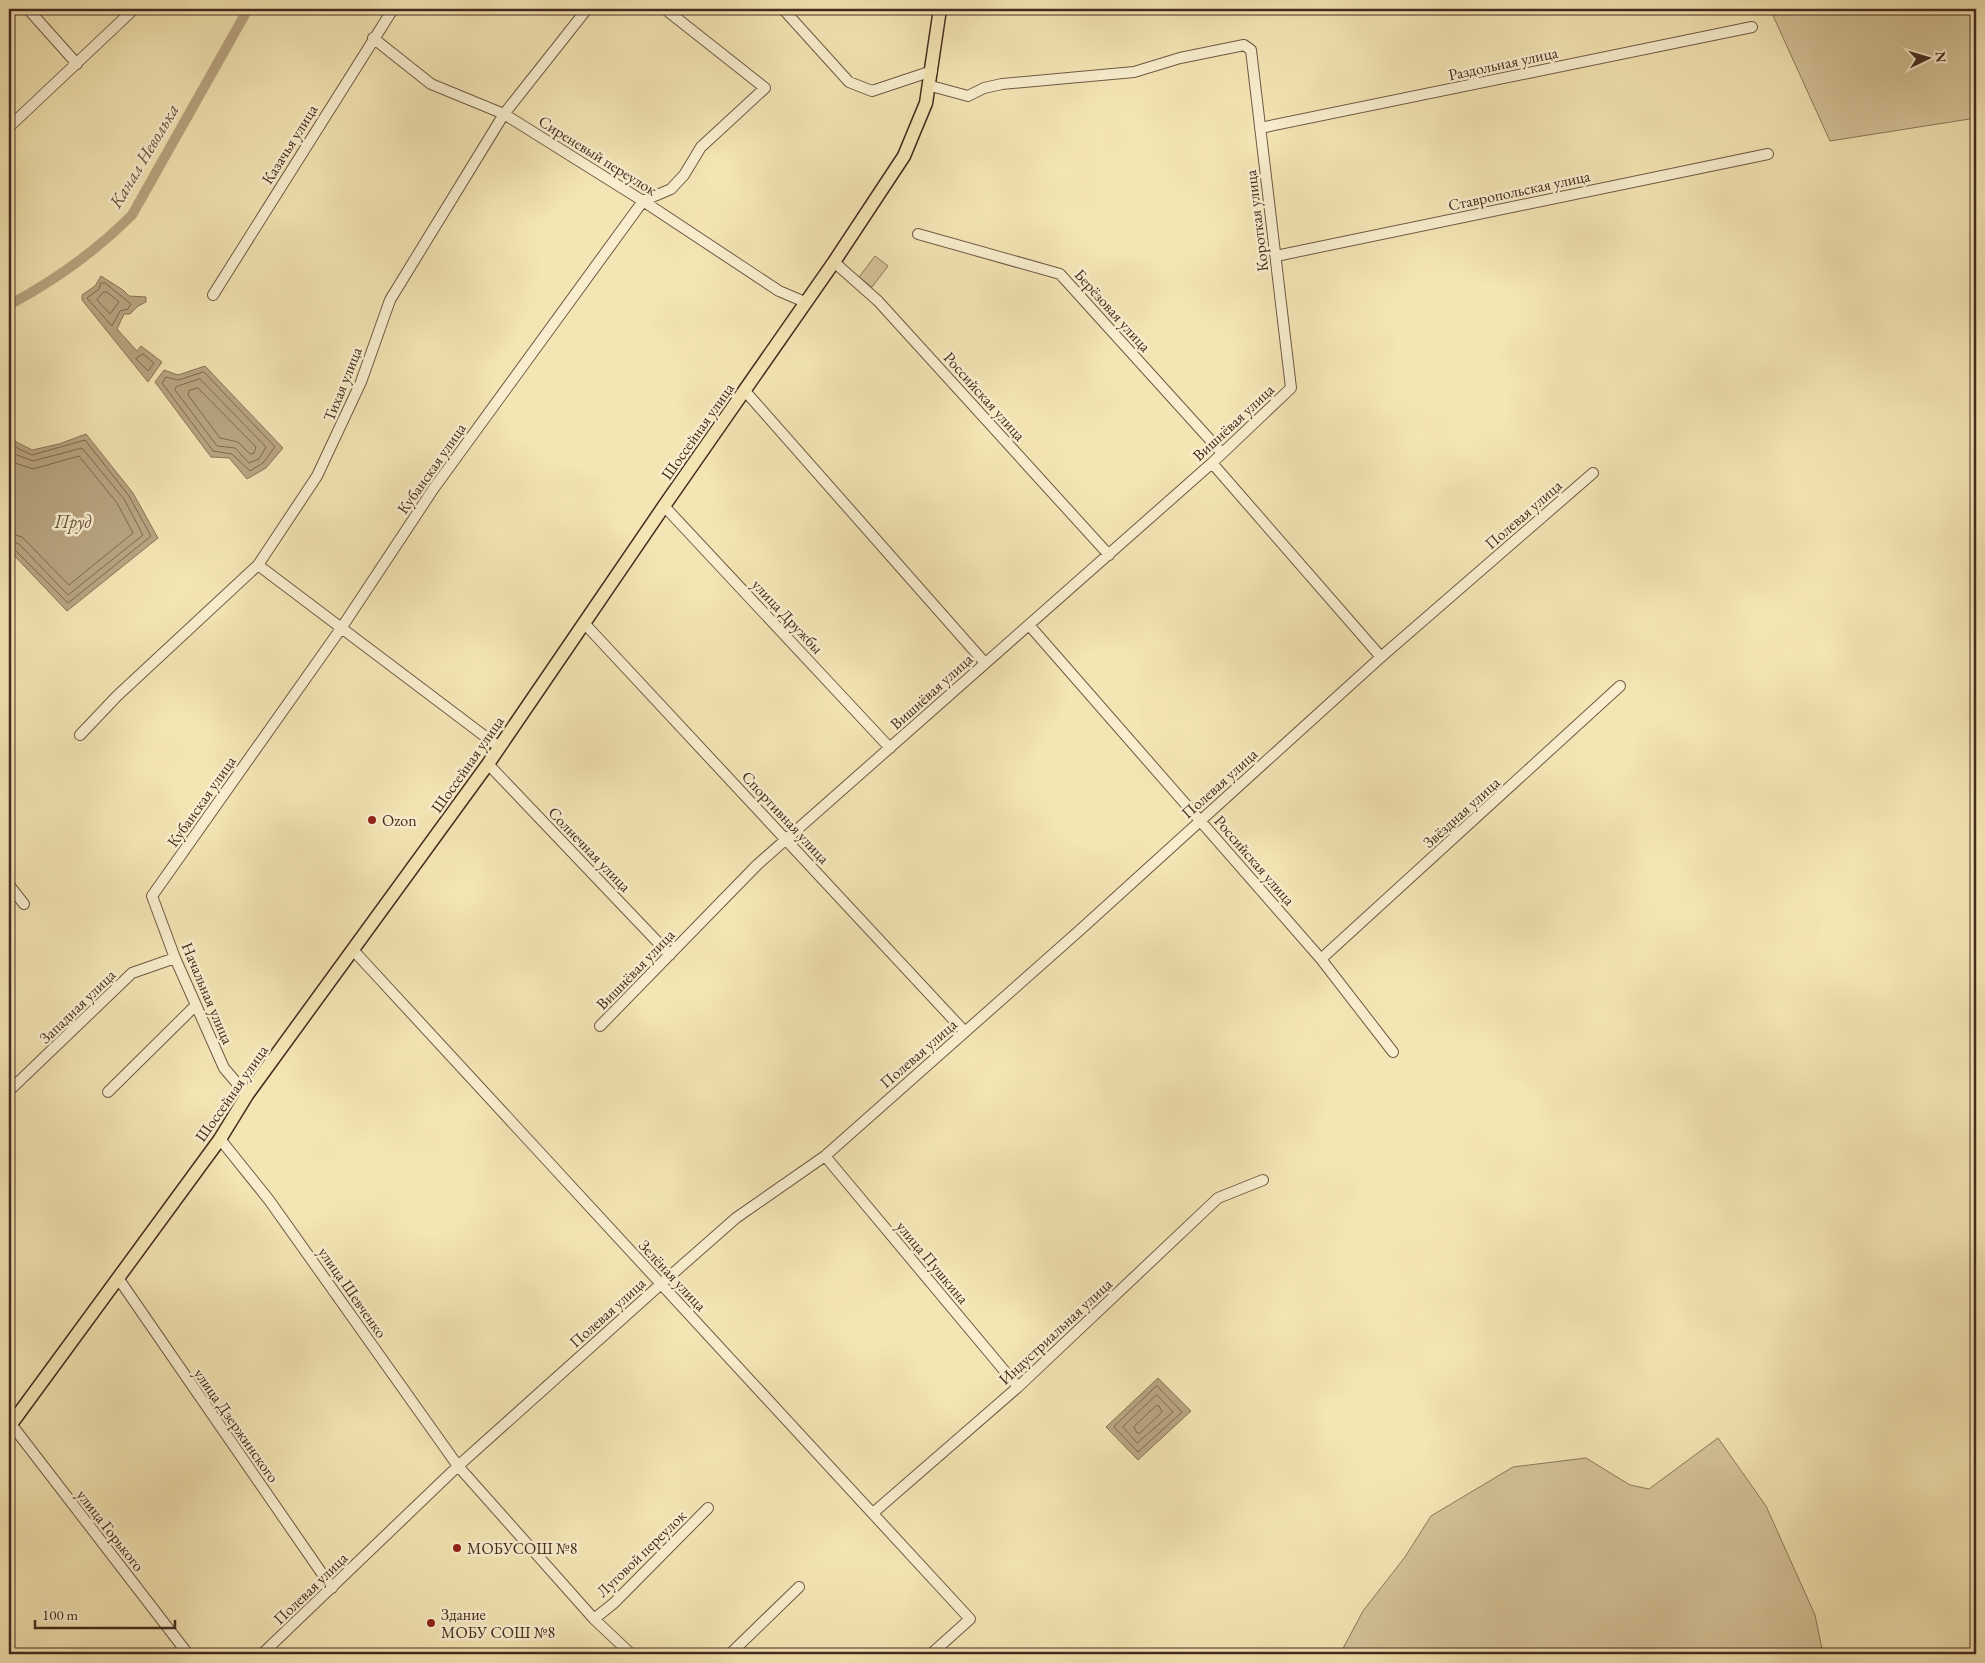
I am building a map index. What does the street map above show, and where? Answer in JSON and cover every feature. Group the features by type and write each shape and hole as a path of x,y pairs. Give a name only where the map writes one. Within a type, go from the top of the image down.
{"main road":[{"name":"Шоссейная улица","path":"10,1426 220,1139 247,1095 354,951 488,764 664,506 834,262 904,156 931,86 940,9"}],"street":[{"path":"28,9 78,64"},
{"path":"9,127 78,64 134,9"},
{"name":"Казачья улица","path":"213,295 393,9"},
{"name":"Тихая улица","path":"80,735 118,696 258,565 317,476 361,382 390,300 504,114 587,9"},
{"path":"643,201 671,189 684,175 701,148 766,88 665,9"},
{"path":"783,9 849,82 872,91 932,71"},
{"name":"Раздольная улица","path":"1260,128 1752,27"},
{"name":"Сиреневый переулок","path":"373,38 431,84 504,114 643,201 779,291 805,302"},
{"name":"Короткая улица","path":"931,86 968,96 984,88 1002,84 1134,72 1180,58 1244,45 1251,50 1291,388"},
{"name":"Ставропольская улица","path":"1276,256 1768,154"},
{"name":"Кубанская улица","path":"152,896 342,628 434,488 643,201"},
{"name":"Берёзовая улица","path":"918,234 1060,274 1222,453"},
{"name":"Российская улица","path":"834,262 878,301 1109,555"},
{"name":"Вишнёвая улица","path":"600,1026 786,838 1109,555 1212,463 1291,388"},
{"path":"745,390 985,663"},
{"path":"1212,463 1381,657"},
{"name":"Полевая улица","path":"262,1654 458,1466 661,1284 736,1218 825,1156 1381,657 1593,473"},
{"name":"улица Дружбы","path":"664,506 890,748"},
{"path":"258,565 499,747"},
{"name":"Спортивная улица","path":"584,623 965,1032"},
{"name":"Российская улица","path":"1029,624 1322,959 1393,1052"},
{"name":"Звёздная улица","path":"1322,959 1620,686"},
{"name":"Солнечная улица","path":"488,764 670,955"},
{"path":"9,885 24,904"},
{"name":"Начальная улица","path":"152,896 175,958 224,1068 247,1095"},
{"name":"Зелёная улица","path":"354,951 970,1619 931,1654"},
{"name":"Западная улица","path":"9,1091 132,973 175,958"},
{"path":"108,1092 196,1005"},
{"name":"улица Шевченко","path":"220,1139 269,1200 458,1466 594,1619 631,1654"},
{"name":"улица Пушкина","path":"825,1156 1018,1387"},
{"name":"Индустриальная улица","path":"873,1513 1018,1387 1218,1198 1262,1180"},
{"name":"улица Дзержинского","path":"118,1278 332,1588"},
{"name":"улица Горького","path":"10,1426 188,1654"},
{"name":"Луговой переулок","path":"594,1619 614,1602 708,1508"},
{"path":"730,1654 799,1587"}],"shaded area":[{"path":"1770,9 1976,9 1976,118 1830,141"},
{"path":"875,256 888,266 872,287 859,277"},
{"path":"1718,1438 1766,1506 1815,1615 1823,1654 1340,1654 1363,1611 1405,1557 1431,1516 1513,1467 1586,1458 1630,1485 1649,1489"}],"water":[{"path":"101,276 129,296 146,297 146,302 138,306 130,314 124,314 117,329 137,351 141,346 162,362 148,382 82,300 82,295 95,286"},
{"path":"205,366 283,448 266,468 247,479 229,458 211,457 155,382 164,370 178,375"},
{"name":"Пруд","path":"86,434 133,493 158,538 67,611 9,550 9,438 32,450 59,444"},
{"path":"1158,1378 1191,1411 1138,1460 1106,1427"}],"waterway":[{"name":"Канал Неволька","path":"9,305 42,286 74,264 104,241 132,215 248,9"}],"place":[{"name":"Ozon","path":"372,820"},
{"name":"МОБУСОШ №8","path":"457,1548"},
{"name":"Здание МОБУ СОШ №8","path":"431,1623"}]}
